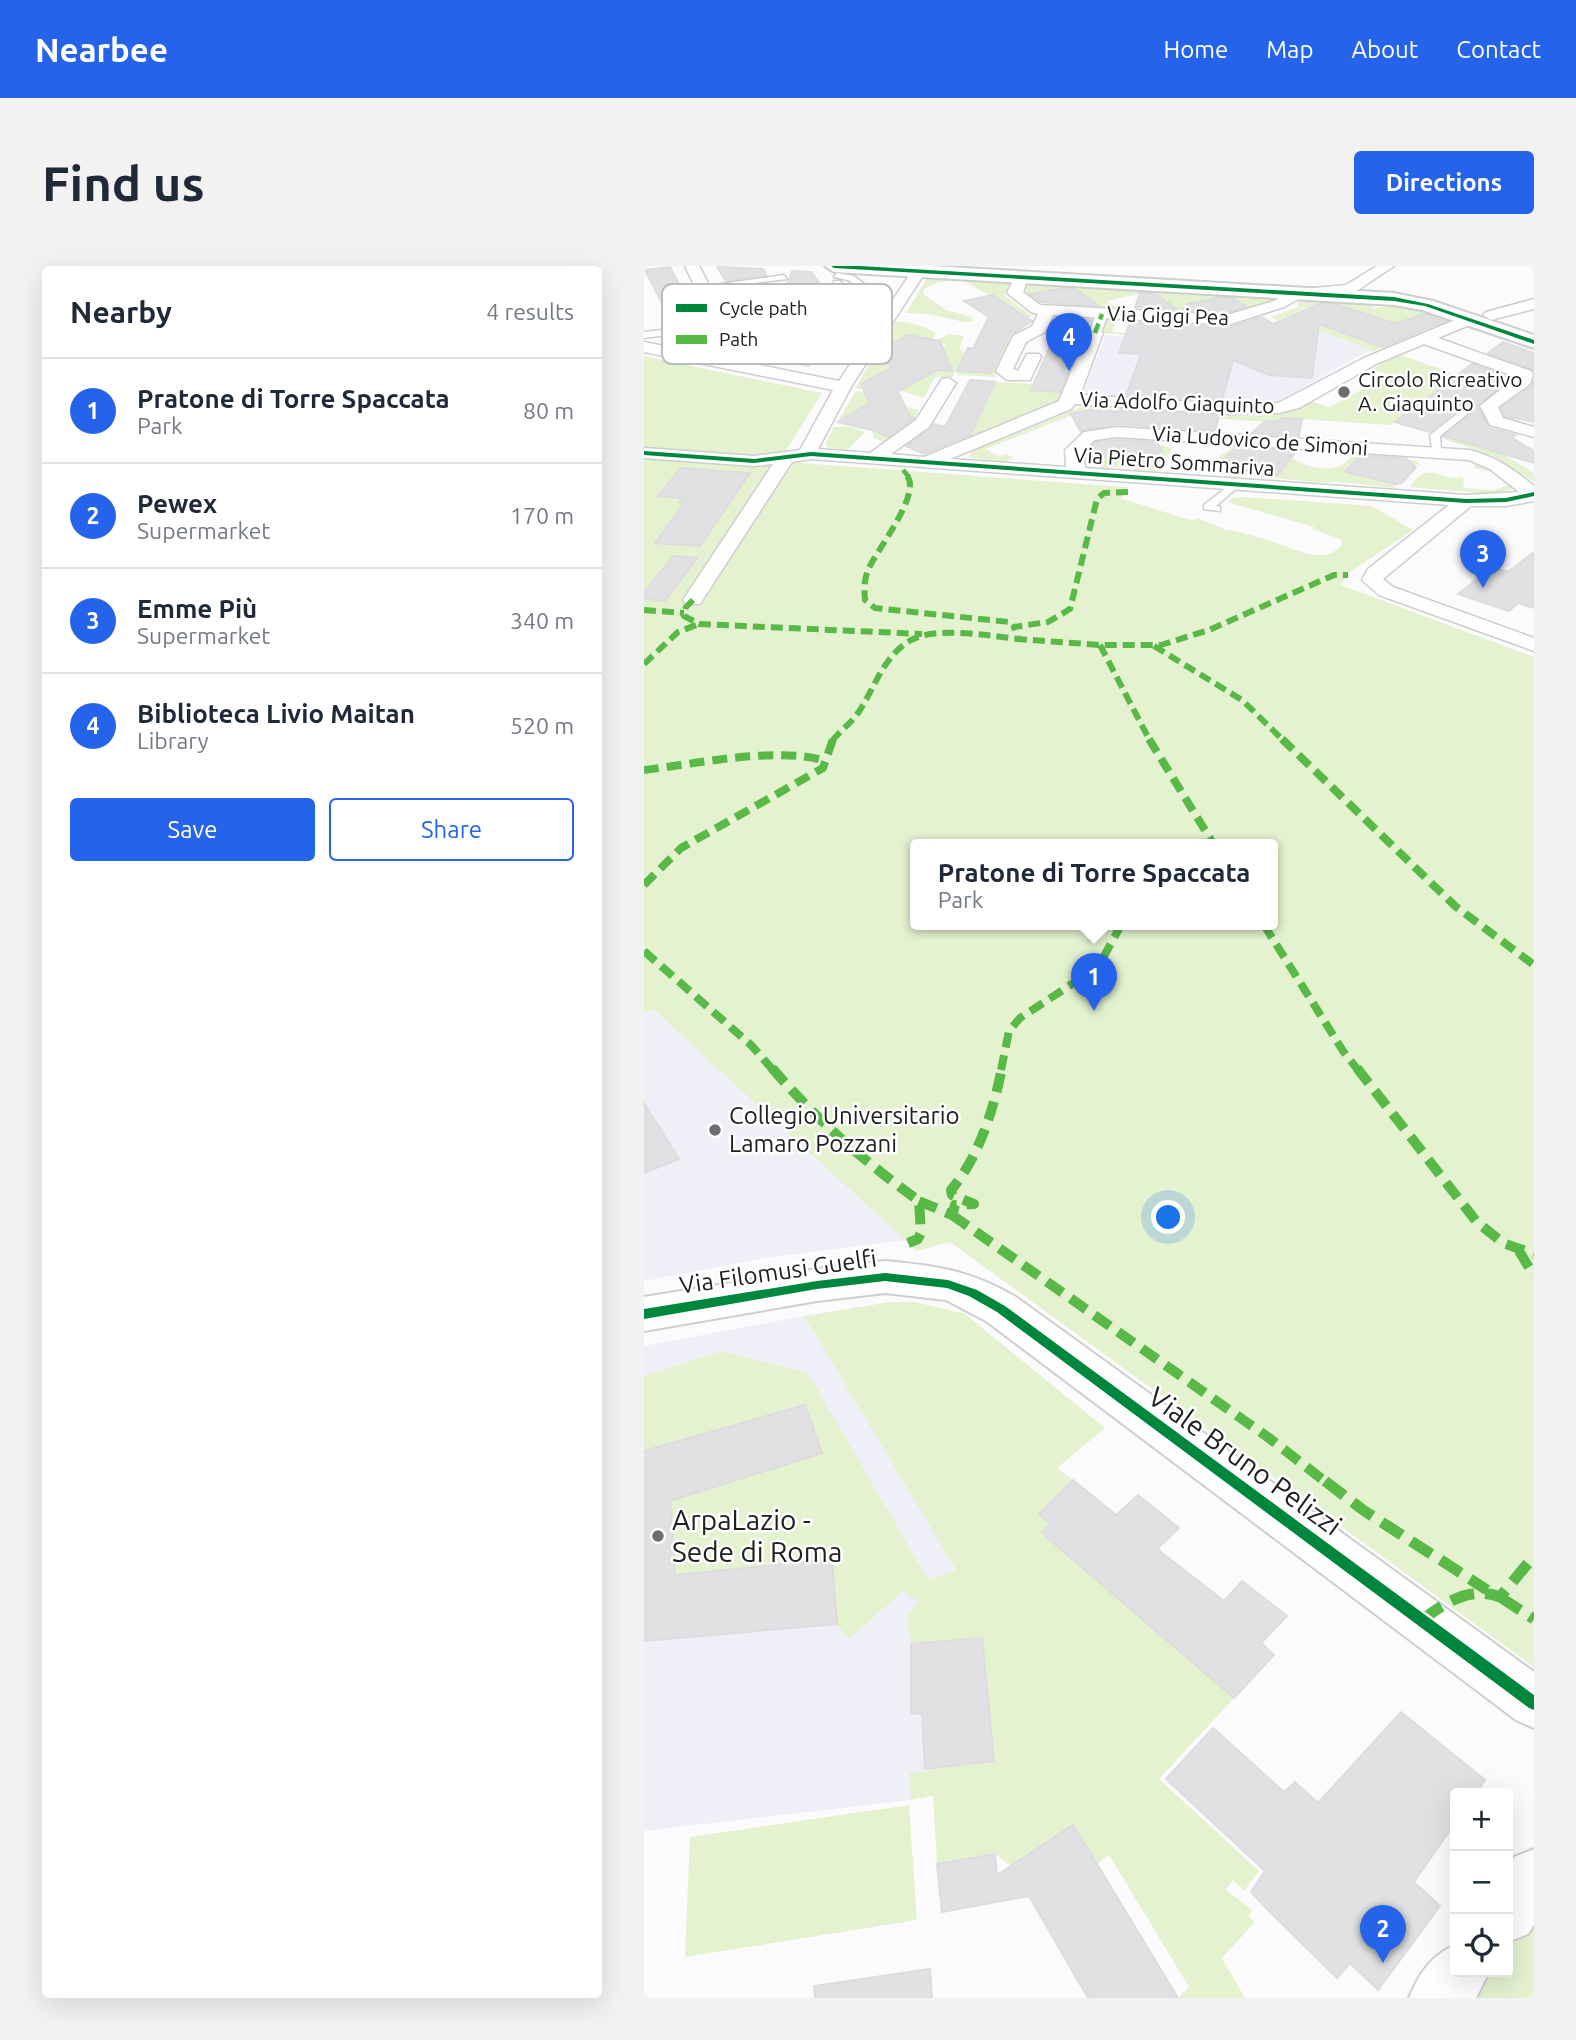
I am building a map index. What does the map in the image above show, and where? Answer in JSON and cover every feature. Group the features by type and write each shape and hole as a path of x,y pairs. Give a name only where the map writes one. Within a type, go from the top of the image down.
{"street":[{"path":"692,266 702,284"},
{"path":"1298,293 1344,291 1387,266"},
{"path":"892,290 912,268"},
{"path":"892,302 912,268"},
{"path":"836,275 912,268 1361,281 1403,285 1534,330"},
{"path":"1017,272 1389,299 1422,304 1534,342"},
{"name":"Via Giggi Pea","path":"1017,272 1016,295 1030,307 1047,311 1228,320 1279,304 1298,293"},
{"path":"1361,281 1389,299"},
{"path":"1491,315 1534,304"},
{"path":"1033,357 1024,376 1013,376 1004,371 1019,339 1037,331 1047,311"},
{"path":"1070,399 1102,314"},
{"name":"Via Adolfo Giaquinto","path":"922,464 1065,405 1070,399 1230,409 1273,409 1290,405 1370,361 1468,320"},
{"path":"1423,338 1525,375 1524,380 1489,405 1496,421 1534,432"},
{"path":"644,346 662,350"},
{"path":"731,364 843,387"},
{"path":"840,364 837,379 843,387"},
{"path":"811,454 808,451 856,364"},
{"path":"872,460 926,420 948,383"},
{"name":"Via Ludovico de Simoni","path":"1076,475 1077,467 1072,451 1090,436 1106,432 1436,452 1484,459 1522,483 1533,495"},
{"name":"Via Pietro Sommariva","path":"644,453 743,461 785,459 811,454 1466,501 1495,501 1533,495"},
{"path":"693,600 785,459"},
{"path":"1466,501 1375,573 1373,580 1387,591 1534,645"},
{"name":"Via Filomusi Guelfi","path":"644,1314 829,1283 885,1277 918,1279"},
{"name":"Viale Bruno Pelizzi","path":"918,1279 962,1288 1001,1309 1529,1703"},
{"path":"1513,1907 1534,1877"},
{"path":"1438,1998 1456,1977"}],"lane":[{"path":"836,275 851,278 857,284"},
{"path":"728,284 784,277"},
{"path":"644,335 662,332"},
{"path":"1436,452 1435,435 1465,412"},
{"path":"1216,509 1209,507 1234,486"}],"shaded area":[{"path":"1312,328 1374,351 1359,356 1271,405 1088,395 1083,392 1106,335 1273,344"},
{"name":"Collegio Universitario Lamaro Pozzani","path":"653,1009 906,1240 765,1258 644,1281 644,1012"},
{"path":"804,1316 956,1570 980,1616 994,1761 909,1773 911,1800 644,1831 644,1346"}],"green space":[{"path":"927,278 956,279 936,283 924,289 923,294 946,310 972,317 973,321 906,313"},
{"path":"965,280 1010,282 1004,295 1032,316 1022,320 994,377 958,375 957,371 986,372 996,351 1002,351 1020,314 965,281 959,281"},
{"path":"1026,283 1276,299 1226,318 1115,312 1110,308 1068,305 1042,308 1022,294","holes":["1068,287 1088,298 1047,307 1028,296","1146,292 1167,303 1128,312 1121,311 1107,301","1226,297 1247,307 1208,317 1187,305"]},
{"path":"1307,299 1374,304 1370,310 1400,306 1450,321 1438,325 1444,321 1423,314 1361,338 1381,347 1393,343 1374,351 1312,328 1273,344 1097,333 1102,318 1135,320 1116,321 1112,332 1252,340 1347,308 1327,302 1307,309 1300,306 1304,309 1278,320 1271,317 1298,307 1298,303"},
{"path":"895,322 911,323 936,333 933,339 912,336 892,352 892,327"},
{"path":"948,334 964,336 959,349 965,352 952,378 935,377 924,398 900,390 891,368 862,383 866,389 855,389 869,364 892,362 917,369 919,360 946,345 937,340"},
{"path":"1401,355 1484,385 1473,408 1486,413 1483,415 1452,407 1432,394 1390,425 1299,419 1297,424 1206,418 1202,430 1222,432 1221,435 1185,432 1190,412 1252,416 1283,413 1312,402 1330,407 1388,375 1371,369"},
{"path":"644,356 662,360 662,364 682,364 822,393 786,451 801,463 1125,487 1129,491 1120,498 1193,521 1198,518 1226,530 1314,555 1329,554 1342,545 1342,540 1313,529 1314,527 1227,502 1233,498 1244,497 1372,506 1413,530 1348,573 1341,585 1534,657 1534,1667 950,1242 917,1251 653,1009 644,1012"},
{"path":"995,382 1034,384 1032,390 1061,392 1061,400 968,438"},
{"path":"856,391 891,398 890,402 919,410 912,424 884,442 874,438 872,431 878,431 867,405 838,421"},
{"path":"1081,407 1182,411 1178,432 1155,430 1173,429 1176,416 1080,412 985,449 999,456 1006,454 1014,458 1004,462 969,457 972,451"},
{"path":"1473,422 1490,427 1460,441 1501,453 1534,473 1534,482 1493,456 1441,438 1442,435 1453,436"},
{"path":"847,426 865,432 847,450 827,447 826,442 834,427"},
{"path":"1125,436 1172,448 1152,470 1195,473 1136,470 1123,466 1103,468 1086,460 1092,450 1104,441 1092,451 1093,454 1140,465 1145,465 1162,450 1116,437"},
{"path":"1239,443 1284,448 1289,458 1242,447 1237,448 1222,462 1223,465 1272,476 1278,475 1292,458 1308,466 1334,468 1342,465 1357,451 1416,461 1422,466 1360,455 1347,469 1349,473 1398,484 1393,488 1247,476 1228,477 1215,471 1201,474 1198,472"},
{"path":"1476,464 1480,464 1516,488 1491,494 1410,487 1417,478 1429,472 1448,477 1463,477 1464,488 1494,490 1509,485 1489,471 1474,468"},
{"path":"890,1302 915,1302 965,1314 1105,1428 1057,1468 1073,1480 1039,1515 1146,1622 1234,1698 1159,1779 1259,1871 1244,1891 1233,1880 1226,1890 1252,1910 1248,1916 1255,1922 1222,1958 1245,1998 1178,1998 1189,1987 1109,1855 1097,1864 1073,1825 1011,1866 995,1854 937,1864 933,1796 911,1800 909,1773 994,1760 981,1638 911,1644 907,1616 919,1602 903,1591 849,1639 837,1624 832,1559 664,1576 660,1504 822,1453 805,1405 644,1451 644,1376 722,1351 808,1373 928,1580 956,1570 804,1316"},
{"path":"909,1805 917,1920 685,1957 690,1837"},
{"path":"1534,1901 1534,1998 1458,1998 1475,1977 1513,1977 1513,1928"}],"building":[{"path":"670,267 679,284 662,284 662,303 645,270"},
{"path":"717,267 763,269 766,275 726,281"},
{"path":"792,271 811,272 820,284 786,284"},
{"path":"1063,288 1075,289 1099,306 1041,302 1030,294"},
{"path":"1140,293 1153,293 1178,310 1135,307"},
{"path":"992,295 1032,321 1014,333 1011,331 991,373 957,371 968,348 973,349 989,317 964,301"},
{"path":"1221,297 1233,298 1246,307 1227,312 1183,310 1188,304"},
{"path":"1322,303 1335,304 1396,324 1423,314 1445,321 1383,347 1319,324 1312,378 1269,375 1233,360 1222,401 1126,395 1141,354 1119,353 1130,322 1228,328 1262,317 1273,324"},
{"path":"1062,318 1091,320 1060,392 1031,390"},
{"path":"908,335 940,341 952,371 937,370 898,392 910,417 914,418 888,437 876,431 838,422 870,403 861,384 891,368 889,364 892,364 892,344"},
{"path":"1503,342 1534,353 1534,371 1488,353"},
{"path":"1472,364 1511,378 1478,407 1489,428 1516,435 1512,438 1534,451 1534,463 1444,436 1472,414 1471,409 1460,408 1429,432 1395,422"},
{"path":"970,380 995,382 970,435 924,454 906,446 934,424 945,427"},
{"path":"1534,380 1534,422 1505,416 1501,408 1532,386"},
{"path":"1090,410 1219,416 1215,431 1117,424 1081,432 1071,414"},
{"path":"1283,418 1302,419 1299,436 1252,433 1265,421 1276,422"},
{"path":"1096,442 1156,442 1162,450 1145,465 1140,465 1093,454 1090,448"},
{"path":"1237,447 1296,451 1278,475 1272,476 1219,464"},
{"path":"1360,456 1405,458 1416,467 1402,483 1396,484 1345,472"},
{"path":"681,468 750,473 700,546 655,543 685,502 679,502 682,498 658,496"},
{"path":"1534,552 1534,608 1518,603 1509,611 1458,594 1493,567 1508,572"},
{"path":"673,556 697,558 665,601 644,599 644,593"},
{"path":"644,1103 679,1159 644,1173"},
{"name":"ArpaLazio - Sede di Roma","path":"805,1405 822,1453 670,1501 675,1575 832,1559 837,1624 644,1641 644,1451"},
{"path":"1073,1480 1116,1515 1138,1495 1179,1528 1157,1549 1224,1601 1242,1581 1287,1616 1261,1643 1274,1655 1234,1698 1042,1533 1050,1524 1039,1514"},
{"path":"982,1638 994,1761 925,1769 922,1713 911,1714 911,1644"},
{"path":"1401,1712 1485,1780 1479,1788 1450,1788 1450,1830 1414,1882 1440,1906 1378,1990 1350,1963 1337,1978 1268,1910 1251,1892 1265,1871 1166,1779 1213,1728 1284,1792 1295,1782 1318,1803"},
{"path":"1073,1825 1178,1998 1088,1998 1029,1896 942,1912 937,1864 995,1854 997,1875"},
{"path":"930,1969 932,1998 815,1998 814,1986"}],"marked path":[{"path":"1095,333 1102,314"},
{"path":"903,470 911,480 909,490 895,526 868,571 865,600 875,608 1009,622 1014,627"},
{"path":"1128,492 1104,493 1097,499 1070,609 1048,622 1014,627 1018,639 1100,645 1161,645 1209,630 1334,575 1348,575"},
{"path":"693,600 686,607 684,616 699,624 922,634"},
{"path":"644,610 684,613"},
{"path":"644,664 678,632 699,624"},
{"path":"644,885 681,848 823,768 832,740 857,714 882,667 911,640 932,634 971,634 1018,639"},
{"path":"1100,645 1146,734 1210,839"},
{"path":"1154,646 1242,700 1455,906 1534,965"},
{"path":"644,770 768,757 814,757 826,761"},
{"path":"919,1201 952,1215 955,1205 974,1204 952,1195 951,1190 968,1170 989,1117 1009,1031 1020,1018 1098,967 1118,930"},
{"path":"1267,930 1343,1051 1476,1221 1503,1243 1534,1254"},
{"path":"644,951 751,1045 815,1117 867,1163 919,1201 921,1233 918,1239 908,1243"},
{"path":"952,1215 1269,1438 1363,1510 1487,1590"},
{"path":"1519,1251 1534,1276"},
{"path":"1422,1620 1449,1602 1469,1594 1480,1592 1500,1597 1534,1556"},
{"path":"1500,1597 1534,1619"}],"cycle path":[{"path":"834,266 1394,299 1426,305 1534,342"},
{"path":"644,453 754,461 811,454 1466,501 1506,500 1534,494"},
{"path":"644,1314 817,1285 885,1277 948,1284 973,1293 1001,1309 1534,1703"}],"place":[{"name":"Biblioteca Livio Maitan","path":"1069,371"},
{"name":"Circolo Ricreativo A. Giaquinto","path":"1344,392"},
{"name":"Emme Più","path":"1483,588"},
{"name":"Pratone di Torre Spaccata","path":"1094,1011"},
{"name":"Collegio Universitario Lamaro Pozzani","path":"715,1130"},
{"name":"ArpaLazio - Sede di Roma","path":"658,1536"},
{"name":"Pewex","path":"1383,1963"}]}
